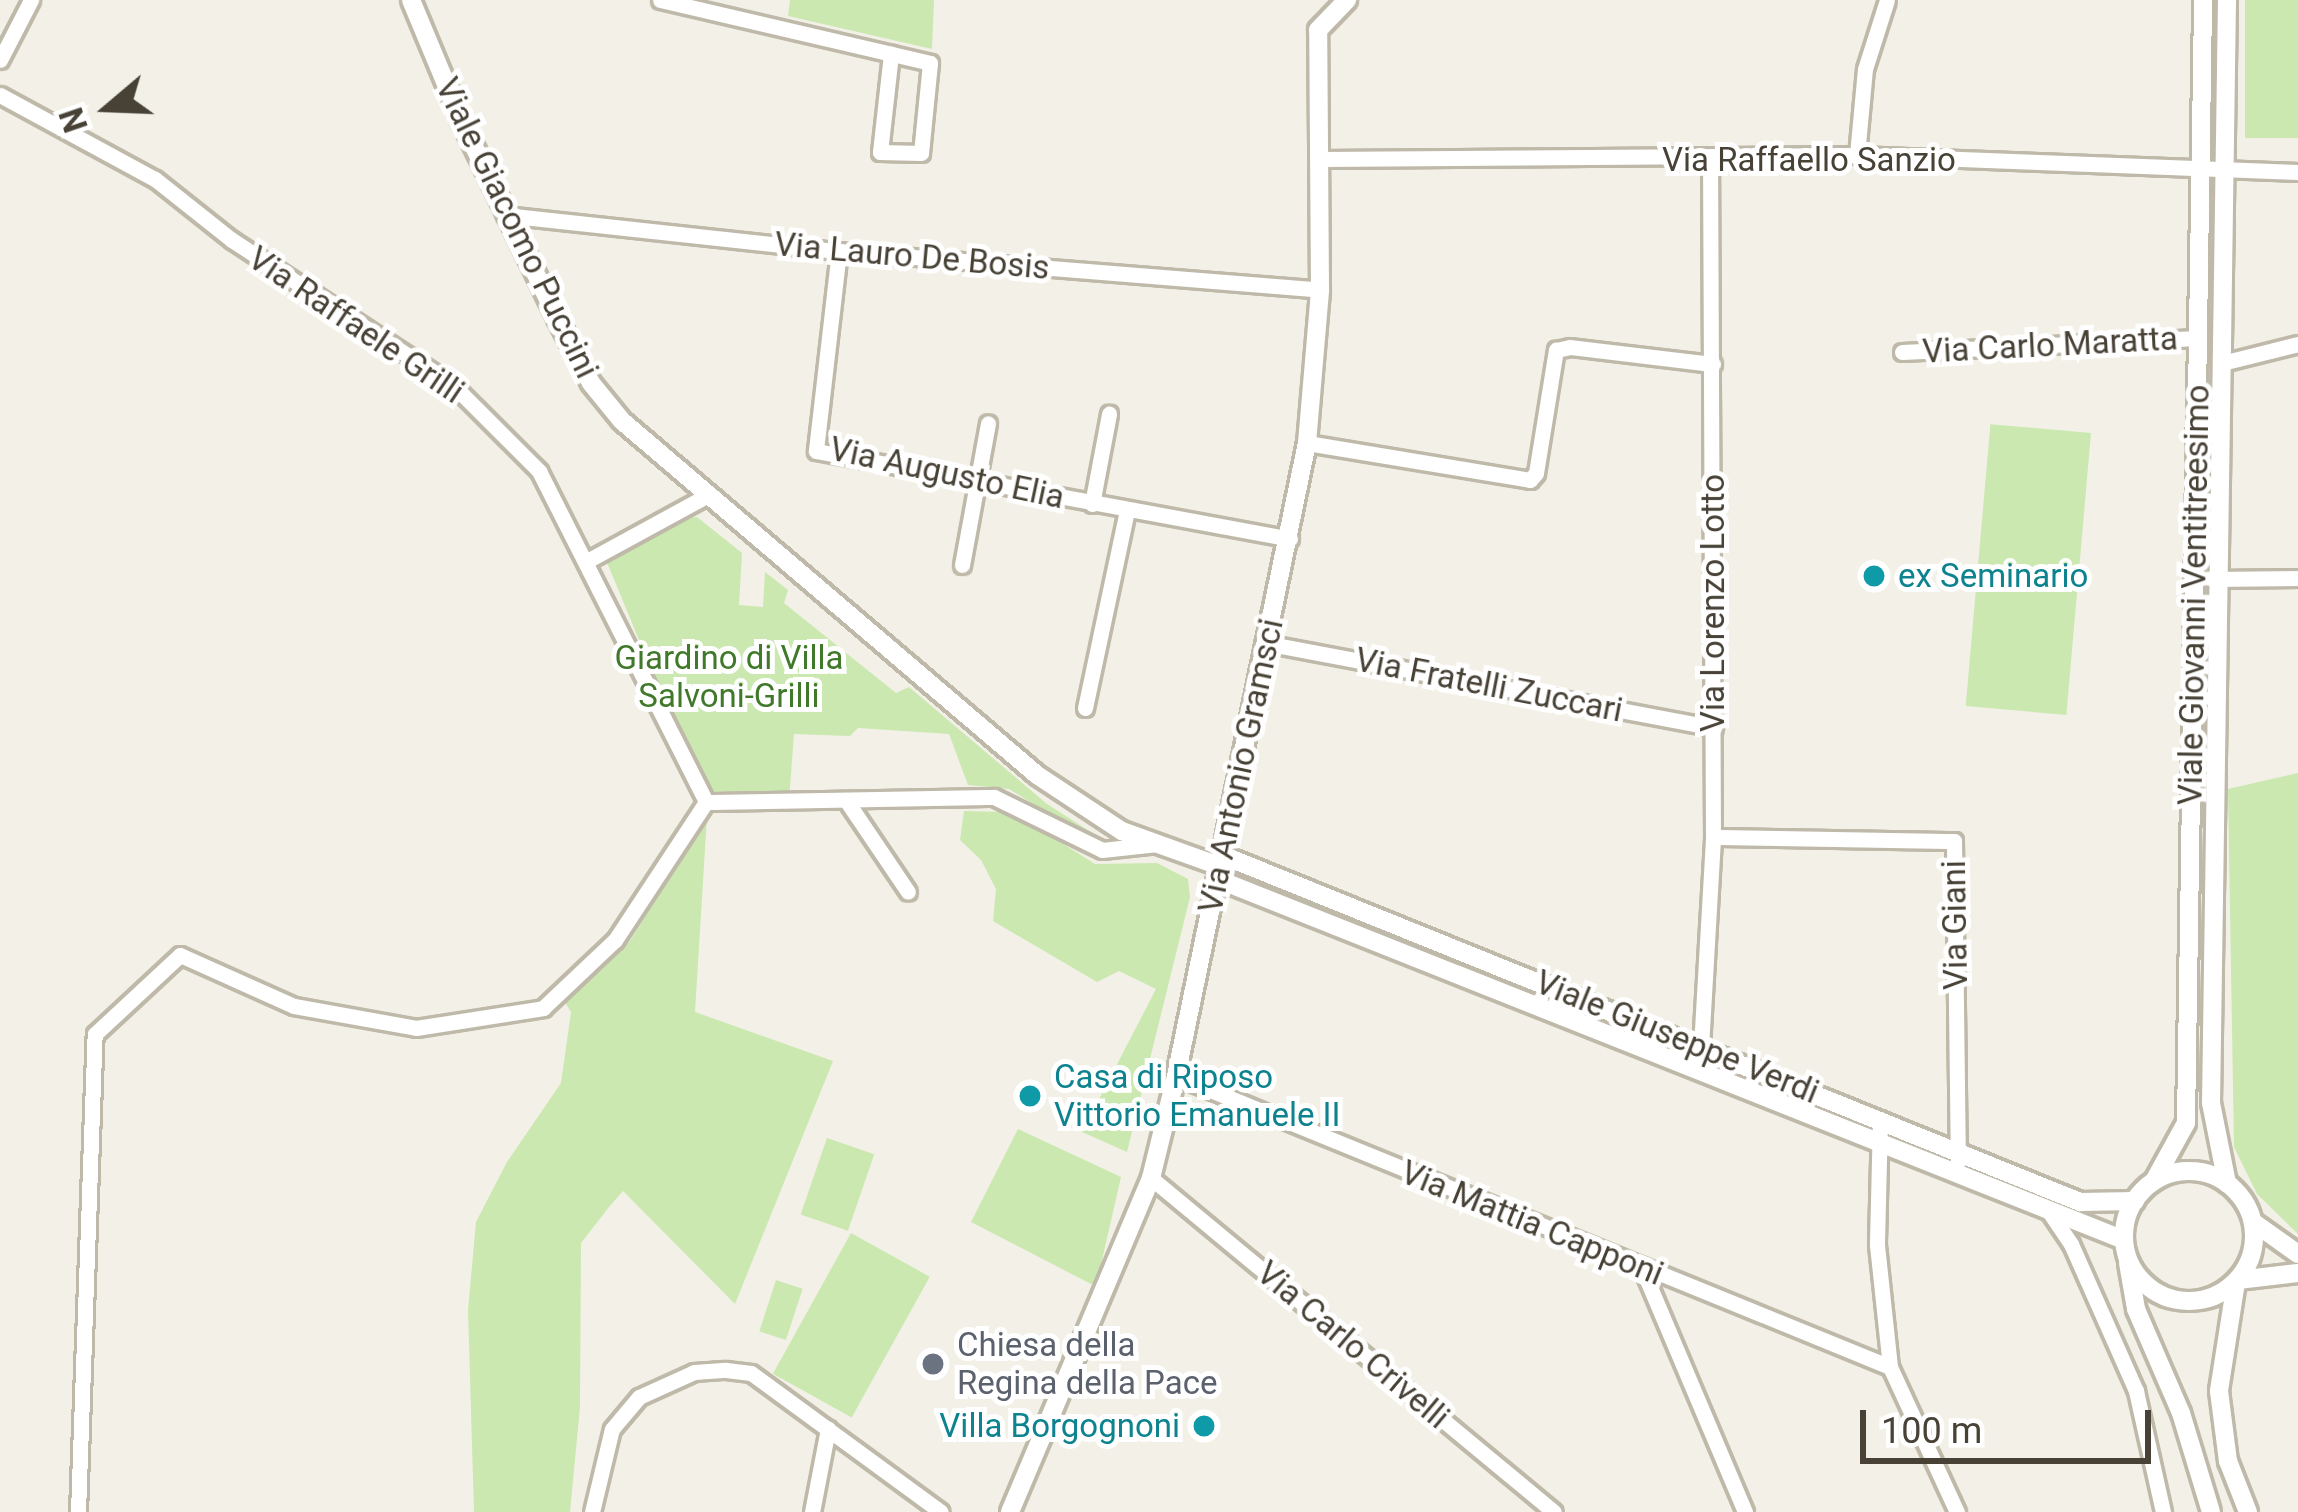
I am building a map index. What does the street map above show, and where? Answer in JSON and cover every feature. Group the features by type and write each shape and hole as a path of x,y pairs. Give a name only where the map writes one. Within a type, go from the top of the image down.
{"street":[{"path":"0,60 32,0"},
{"name":"Viale Giacomo Puccini","path":"411,0 505,215 591,382 622,421 1037,775 1097,818 1220,867"},
{"path":"660,0 891,54 929,63 921,153 880,152 891,54"},
{"name":"Via Antonio Gramsci","path":"1010,1512 1105,1298 1151,1178 1290,539 1307,443 1320,290 1319,0"},
{"path":"1318,30 1347,0"},
{"path":"1858,155 1865,69 1887,0"},
{"name":"Viale Giovanni Ventitreesimo","path":"2154,1181 2186,1124 2203,0"},
{"name":"Viale Giovanni Ventitreesimo","path":"2227,0 2211,1103 2227,1183"},
{"name":"Via Raffaele Grilli","path":"0,95 155,179 232,240 453,385 539,471 706,802"},
{"name":"Via Raffaello Sanzio","path":"1321,159 1710,160 1858,155 2298,172"},
{"name":"Via Lorenzo Lotto","path":"1701,1047 1713,837 1710,160"},
{"name":"Via Lauro De Bosis","path":"505,215 839,251 1320,290"},
{"name":"Via Augusto Elia","path":"839,251 816,451 1290,539"},
{"name":"Via Carlo Maratta","path":"1902,352 2198,338"},
{"path":"2222,363 2298,344"},
{"path":"1307,443 1530,480 1536,473 1556,350 1570,346 1713,364"},
{"path":"1092,504 1108,414"},
{"path":"962,566 988,422"},
{"path":"587,561 706,496"},
{"path":"1085,708 1127,511"},
{"path":"2218,579 2298,578"},
{"name":"Via Fratelli Zuccari","path":"1265,643 1714,728"},
{"path":"78,1512 95,1034 180,956 294,1006 416,1028 543,1008 615,940 706,802 994,797 1102,850 1160,843"},
{"path":"848,803 908,892"},
{"name":"Via Giani","path":"1713,837 1954,841 1959,1177"},
{"name":"Viale Giuseppe Verdi","path":"1220,867 1701,1047 2080,1202 2135,1201"},
{"name":"Viale Giuseppe Verdi","path":"1220,867 1880,1146 2046,1208 2126,1249 2155,1292 2176,1300 2198,1301 2237,1281 2298,1273"},
{"name":"Via Mattia Capponi","path":"1176,1076 1889,1367"},
{"path":"1880,1119 1877,1245 1889,1367 1957,1512"},
{"path":"2210,1512 2181,1413 2136,1309 2126,1249 2135,1201 2154,1181 2191,1171 2227,1183 2253,1222 2298,1254"},
{"name":"Via Carlo Crivelli","path":"1151,1178 1554,1512"},
{"path":"2046,1208 2071,1244 2136,1390 2163,1512"},
{"path":"2248,1512 2228,1461 2219,1391 2237,1281 2249,1263 2253,1222"},
{"path":"1642,1268 1745,1512"},
{"path":"592,1512 612,1430 639,1397 694,1372 751,1373 940,1512"},
{"path":"812,1512 828,1429"}],"green space":[{"path":"790,0 934,0 932,49 788,16"},
{"path":"2245,0 2298,0 2298,138 2245,138"},
{"path":"1990,424 2091,433 2066,715 1966,706"},
{"name":"Giardino di Villa Salvoni-Grilli","path":"697,517 742,553 739,605 763,607 765,572 788,590 784,603 896,693 909,687 1047,804 1094,834 1089,838 1009,789 968,785 949,734 858,728 850,736 794,734 789,801 706,802 606,560 681,519"},
{"path":"2298,773 2298,1234 2257,1194 2234,1147 2228,789"},
{"path":"964,811 1003,812 1027,821 1095,864 1157,863 1188,879 1190,897 1127,1152 1082,1132 1156,989 1119,971 1097,982 993,921 996,889 981,860 960,840"},
{"path":"707,816 695,1012 833,1061 735,1304 623,1191 609,1207 581,1243 580,1407 570,1512 474,1512 468,1310 476,1222 507,1162 561,1083 571,1012 564,1001 630,941"},
{"path":"1018,1129 1121,1177 1097,1282 1091,1284 971,1222"},
{"path":"827,1138 874,1154 848,1231 801,1215"},
{"path":"851,1233 930,1277 852,1417 773,1374"},
{"path":"776,1280 803,1289 786,1340 759,1331"}],"place":[{"name":"ex Seminario","path":"1874,576"},
{"name":"Casa di Riposo Vittorio Emanuele II","path":"1030,1096"},
{"name":"Chiesa della Regina della Pace","path":"933,1364"},
{"name":"Villa Borgognoni","path":"1204,1426"}]}
